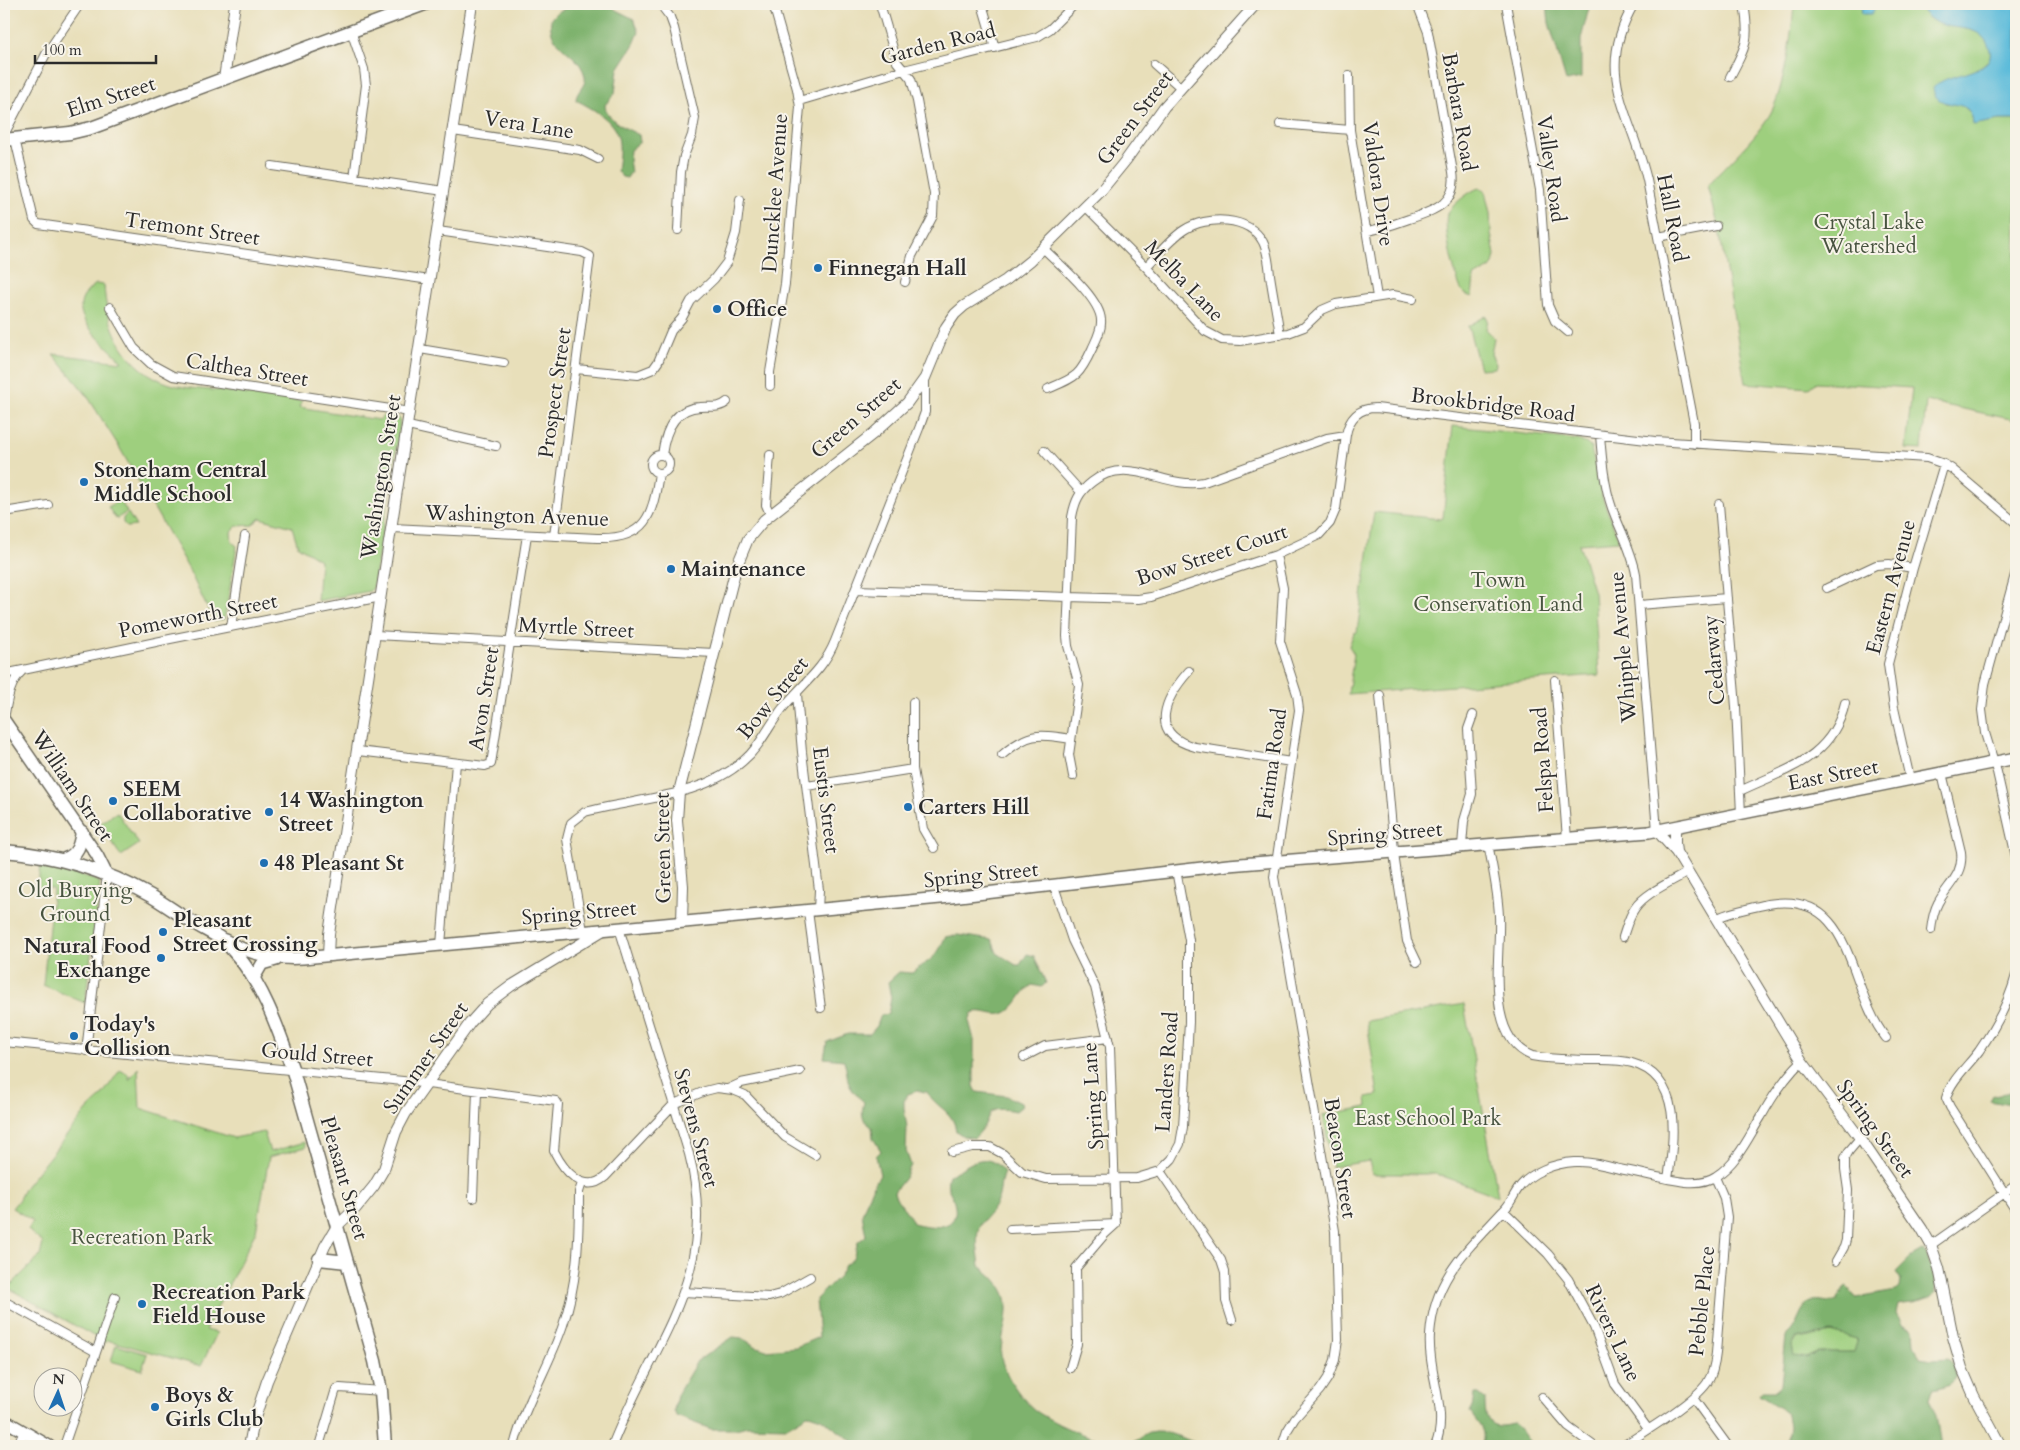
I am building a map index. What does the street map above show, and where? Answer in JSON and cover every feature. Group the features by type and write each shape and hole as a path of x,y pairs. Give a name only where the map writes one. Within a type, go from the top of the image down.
{"main road":[{"name":"Elm Street","path":"7,138 70,133 92,128 425,4"},
{"name":"William Street","path":"4,720 82,832 107,875"},
{"name":"East Street","path":"1656,831 2016,758"},
{"name":"Spring Street","path":"254,978 264,963 281,959 813,910 1054,886 1176,870 1656,831"},
{"path":"65,859 73,855 79,847 82,832"},
{"name":"Pleasant Street","path":"4,851 40,854 65,859 107,875 152,896 194,924 254,953"},
{"name":"Pleasant Street","path":"220,937 234,950 254,978 276,1025 293,1071 375,1361 381,1391 386,1446"},
{"name":"Spring Street","path":"254,953 281,959"},
{"path":"319,1258 347,1262"},
{"path":"4,1420 49,1446"}],"street":[{"path":"7,138 46,54 80,4"},
{"path":"224,79 235,4"},
{"name":"Washington Street","path":"328,956 329,934 472,4"},
{"path":"660,4 670,17 674,28 694,112 692,134 684,156 681,172 678,230"},
{"name":"Duncklee Avenue","path":"770,386 770,372 786,277 800,100 773,4"},
{"path":"880,4 897,62 910,79 921,118 935,207 932,218 912,256 905,282"},
{"path":"982,4 995,48"},
{"name":"Garden Road","path":"800,100 904,70 995,48 1042,34 1050,29 1075,4"},
{"name":"Green Street","path":"682,922 683,886 677,820 679,792 741,554 751,536 770,514 894,415 912,398 926,378 946,328 955,314 964,306 1006,280 1044,248 1086,207 1114,176 1180,87 1256,4"},
{"name":"Barbara Road","path":"1367,231 1384,228 1435,210 1446,200 1453,187 1453,172 1428,32 1417,4"},
{"name":"Valley Road","path":"1506,4 1539,182 1548,305 1555,321 1568,332"},
{"name":"Hall Road","path":"1634,4 1617,41 1615,77 1621,102 1644,165 1694,423 1694,444"},
{"path":"1730,77 1748,40 1744,4"},
{"path":"351,31 365,73 366,85 354,178"},
{"path":"1154,64 1180,87"},
{"name":"Valdora Drive","path":"1349,76 1350,130 1377,297"},
{"path":"1280,124 1350,130"},
{"name":"Vera Lane","path":"453,131 580,150 598,159"},
{"name":"Tremont Street","path":"7,138 34,220 38,224 430,280"},
{"path":"272,166 444,191"},
{"path":"576,369 635,375 644,374 652,369 671,331 682,318 690,301 714,279 727,262 736,233 740,200"},
{"name":"Melba Lane","path":"1086,207 1146,267 1202,328 1213,336 1226,341 1236,342 1280,335 1304,327 1319,312 1332,305 1393,295 1413,299"},
{"path":"1146,267 1180,233 1189,227 1203,223 1223,221 1243,224 1259,236 1265,248 1280,335"},
{"path":"1658,237 1716,226"},
{"name":"Prospect Street","path":"438,230 582,252 589,255 590,262 554,536"},
{"path":"1044,248 1094,300 1101,317 1100,331 1082,370 1074,378 1048,389"},
{"name":"Calthea Street","path":"110,307 134,348 151,364 173,376 410,412"},
{"path":"420,348 504,363"},
{"name":"Bow Street","path":"582,931 567,839 572,823 585,812 679,792 711,781 733,769 744,761 763,739 782,709 826,661 856,590 925,412 926,378"},
{"name":"Washington Avenue","path":"662,454 668,429 677,417 692,408 720,406 727,402"},
{"name":"Brookbridge Road","path":"1346,435 1348,425 1355,416 1364,409 1376,408 1600,435 1694,444 1917,457 1944,464 2016,523"},
{"path":"408,426 496,446"},
{"path":"1073,776 1070,760 1071,738 1079,685 1067,641 1068,597 1072,517 1080,492 1104,474 1119,470 1185,483 1204,482 1327,438 1346,435"},
{"name":"Bow Street Court","path":"856,590 1138,599 1151,597 1276,555 1316,537 1325,530 1332,520 1337,505 1346,435"},
{"name":"Whipple Avenue","path":"1600,435 1607,489 1633,562 1639,605 1656,831"},
{"path":"1044,451 1080,492"},
{"name":"Washington Avenue","path":"662,454 668,458 670,465 666,471 659,473 653,469 651,462 655,456 662,454"},
{"path":"770,455 766,505 770,514"},
{"name":"Eastern Avenue","path":"1910,779 1894,708 1888,667 1890,648 1944,464"},
{"name":"Washington Avenue","path":"392,528 611,539 622,537 632,533 641,526 650,513 656,494 659,473"},
{"name":"Cedarway","path":"1720,504 1736,707 1741,814"},
{"path":"4,512 48,505"},
{"name":"Avon Street","path":"358,751 486,766 493,762 527,535"},
{"path":"231,627 245,536"},
{"name":"Fatima Road","path":"1276,555 1283,588 1280,641 1299,704 1276,862"},
{"path":"1827,588 1873,566 1889,564 1913,568"},
{"path":"2016,571 2014,589 1982,700 1983,719 2016,857"},
{"name":"Pomeworth Street","path":"4,674 381,597"},
{"path":"1639,605 1727,598"},
{"name":"Myrtle Street","path":"375,635 714,653"},
{"path":"4,720 10,691 16,677 22,671"},
{"path":"1190,671 1169,697 1165,708 1166,727 1174,737 1186,744 1203,748 1291,762"},
{"name":"Felspa Road","path":"1555,680 1567,839"},
{"name":"Eustis Street","path":"797,694 819,890 813,910 821,1008"},
{"path":"1380,695 1394,852 1407,941 1417,962"},
{"path":"913,702 913,769 923,829 934,848"},
{"path":"1740,791 1793,766 1819,750 1835,732 1844,703"},
{"path":"1462,846 1464,821 1472,794 1468,729 1473,715"},
{"path":"1002,755 1029,737 1044,735 1071,738"},
{"path":"441,945 456,763"},
{"path":"806,786 913,769"},
{"path":"1931,930 1938,902 1957,877 1962,865 1961,852 1942,772"},
{"name":"Spring Street","path":"1675,828 1674,843 1676,852"},
{"name":"Spring Street","path":"1656,831 1676,852 1802,1061 1860,1138 1917,1220 1931,1245 1939,1268 1953,1337 1962,1368 1974,1396 2002,1446"},
{"path":"1488,844 1499,916 1497,993 1503,1019 1511,1039 1519,1048 1536,1057 1627,1062 1640,1066 1652,1073 1666,1089 1672,1109 1668,1179"},
{"name":"Beacon Street","path":"1276,862 1274,878 1336,1237 1338,1328 1337,1349 1332,1370 1320,1390 1295,1418 1287,1431 1282,1446"},
{"name":"Landers Road","path":"1160,1171 1172,1160 1180,1144 1187,1088 1189,940 1176,870"},
{"path":"1623,937 1631,913 1636,905 1688,872"},
{"path":"86,1051 107,875"},
{"name":"Spring Lane","path":"1054,886 1072,940 1096,990 1108,1038 1112,1060 1116,1224"},
{"path":"1716,918 1738,910 1785,902 1803,904 1820,912 1836,930 1868,1005 1886,1038"},
{"name":"Stevens Street","path":"612,1446 626,1411 672,1322 684,1292 695,1245 697,1203 693,1170 619,928"},
{"name":"Summer Street","path":"249,1446 254,1422 267,1381 319,1258 337,1226 356,1208 374,1186 384,1168 402,1120 425,1084 470,1023 487,1004 532,972 605,929"},
{"path":"2016,975 1999,1018 1980,1050 1951,1086 1946,1100 2016,1210"},
{"path":"1024,1057 1043,1047 1108,1038"},
{"name":"Gould Street","path":"4,1042 425,1084 557,1102 554,1152 573,1177 582,1183"},
{"path":"1435,1446 1440,1430 1441,1416 1429,1350 1431,1325 1436,1305 1455,1264 1470,1245 1504,1211 1518,1189 1527,1180 1547,1169 1565,1163 1596,1163 1668,1179 1696,1182 1715,1177 1737,1156 1777,1091 1802,1061"},
{"path":"728,1089 741,1083 800,1071"},
{"path":"514,1446 532,1396 558,1340 567,1314 576,1269 579,1192 582,1183 595,1184 602,1180 674,1104 710,1089 728,1089 748,1098 785,1137 815,1155"},
{"path":"473,1198 477,1091"},
{"path":"1836,1261 1846,1240 1848,1190 1845,1169 1846,1158 1849,1151 1860,1138"},
{"path":"952,1152 972,1147 990,1147 1003,1154 1022,1172 1040,1178 1137,1178 1160,1171 1221,1260 1225,1272 1226,1302 1232,1320"},
{"name":"Pebble Place","path":"1623,1446 1693,1398 1709,1378 1716,1353 1727,1217 1724,1198 1715,1177"},
{"path":"1931,1245 2016,1185"},
{"name":"Rivers Lane","path":"1504,1211 1548,1254 1571,1284 1594,1327 1612,1378 1624,1398 1648,1429"},
{"path":"1010,1229 1116,1224"},
{"path":"1070,1368 1077,1344 1076,1268 1116,1224"},
{"path":"684,1292 769,1297 778,1295 810,1277"},
{"path":"64,1446 115,1298"},
{"path":"4,1301 96,1352"},
{"path":"319,1446 336,1389 381,1391"},
{"path":"1542,1397 1568,1427 1594,1446"},
{"path":"1693,1398 1728,1446"},
{"path":"18,1446 24,1432"}],"green space":[{"path":"579,4 610,4 616,10 634,19 639,32 634,44 618,69 615,93 605,105 606,111 613,120 639,135 640,142 630,150 631,172 627,178 622,177 617,171 619,143 614,128 590,107 576,100 585,80 583,70 577,61 556,41 552,34 551,21 554,15"},
{"path":"1547,4 1590,4 1581,39 1581,78 1566,81 1549,23"},
{"name":"Crystal Lake Watershed","path":"1794,4 1861,4 1877,7 1878,4 1917,4 1930,19 1969,29 1986,39 1990,47 1990,59 1971,72 1945,103 1961,104 1972,114 1973,124 1999,120 2016,120 2015,420 1926,401 1922,450 1906,449 1912,388 1816,382 1809,388 1745,383 1719,229 1708,185 1756,134 1769,116 1783,77"},
{"path":"1479,188 1485,191 1490,213 1495,255 1490,268 1474,277 1472,297 1463,292 1459,285 1450,253 1446,222 1447,215 1452,207 1466,195"},
{"path":"96,284 104,285 108,314 119,342 127,354 148,374 162,381 184,387 302,401 299,407 379,420 385,414 399,418 400,426 373,588 370,591 317,601 320,560 298,546 292,527 260,518 253,525 237,526 231,532 232,542 237,546 226,611 224,619 214,622 188,568 118,445 86,394 53,354 122,362 95,335 82,315 81,305 85,294"},
{"path":"1486,316 1488,320 1486,329 1494,338 1491,354 1496,364 1495,368 1480,369 1468,326"},
{"name":"Town Conservation Land","path":"1453,426 1578,440 1591,448 1602,497 1619,541 1579,544 1594,593 1599,675 1348,694 1354,654 1349,646 1354,633 1357,632 1374,512 1443,518"},
{"path":"120,500 127,512 116,519 108,507"},
{"path":"128,513 136,526 127,527 123,523 123,518"},
{"path":"117,812 139,844 121,856 99,824"},
{"name":"Old Burying Ground","path":"40,864 62,868 100,882 85,1003 43,985 53,889 38,888"},
{"path":"958,935 992,940 997,953 1016,965 1020,965 1027,954 1034,956 1046,983 1042,987 1032,985 1011,1009 1003,1014 976,1012 972,1013 969,1021 974,1040 974,1086 977,1092 1007,1096 1021,1103 1022,1106 1016,1111 1004,1109 992,1112 981,1131 974,1138 963,1136 956,1131 952,1118 927,1092 917,1091 908,1094 904,1101 904,1109 907,1127 906,1151 911,1165 905,1178 894,1192 895,1196 913,1223 944,1226 954,1218 955,1211 954,1201 948,1186 949,1175 977,1161 990,1161 997,1165 1004,1172 999,1196 993,1209 983,1221 978,1231 978,1249 980,1266 999,1284 1006,1298 1007,1311 1001,1358 1008,1376 1020,1394 1039,1413 1084,1435 1108,1441 1132,1442 1149,1433 1161,1432 1196,1443 1198,1446 859,1446 821,1418 809,1414 787,1427 747,1426 736,1429 711,1429 676,1416 674,1410 677,1395 697,1361 733,1337 742,1338 766,1350 796,1347 819,1337 816,1299 840,1275 845,1265 853,1259 858,1242 866,1236 862,1214 871,1190 880,1175 876,1156 881,1151 873,1138 872,1127 863,1116 864,1102 850,1087 844,1060 824,1058 827,1042 848,1034 870,1034 877,1026 881,1015 888,1014 891,998 888,982 899,972 912,973 932,959 945,937"},
{"name":"East School Park","path":"1464,1004 1498,1196 1437,1174 1372,1174 1369,1161 1332,1167 1323,1115 1367,1107 1366,1097 1378,1095 1367,1021"},
{"name":"Recreation Park","path":"138,1068 140,1108 234,1138 264,1132 270,1152 305,1142 306,1147 269,1157 256,1231 206,1330 217,1333 201,1366 107,1340 106,1343 8,1288 40,1256 43,1243 28,1230 33,1221 12,1208 25,1187 88,1109 100,1098 120,1070 129,1075 129,1080"},
{"path":"2016,1089 2016,1106 1990,1101 1993,1095 2012,1092"},
{"path":"1922,1251 1926,1253 1932,1269 1936,1289 1935,1294 1932,1297 1915,1303 1898,1305 1896,1314 1902,1324 1913,1329 1914,1344 1920,1358 1931,1360 1948,1359 1953,1365 1956,1377 1942,1387 1932,1389 1929,1398 1936,1416 1941,1446 1786,1446 1789,1426 1786,1412 1759,1395 1762,1391 1774,1391 1781,1385 1786,1336 1791,1332 1804,1307 1813,1301 1837,1301 1846,1286 1856,1298 1896,1291 1900,1288 1901,1280 1896,1272 1910,1258","holes":["1831,1332 1857,1339 1853,1352 1819,1352 1806,1358 1794,1356 1792,1345 1796,1339"]},
{"path":"1831,1332 1857,1339 1853,1352 1819,1352 1806,1358 1794,1356 1792,1345 1798,1338"},
{"path":"116,1345 147,1354 142,1370 111,1361"},
{"path":"1475,1394 1479,1394 1485,1399 1487,1417 1492,1424 1502,1426 1514,1424 1536,1446 1481,1446 1483,1440 1482,1431 1470,1412"}],"water":[{"path":"1861,4 1878,4 1871,14 1862,14"},
{"path":"1917,4 2016,4 2016,120 1999,120 1973,125 1971,115 1967,109 1941,101 1936,96 1933,88 1938,83 1981,67 1990,57 1990,51 1985,40 1975,31 1936,23"}],"place":[{"name":"Finnegan Hall","path":"818,268"},
{"name":"Office","path":"717,309"},
{"name":"Stoneham Central Middle School","path":"84,482"},
{"name":"Maintenance","path":"671,569"},
{"name":"SEEM Collaborative","path":"113,801"},
{"name":"Carters Hill","path":"908,807"},
{"name":"14 Washington Street","path":"269,812"},
{"name":"48 Pleasant St","path":"264,863"},
{"name":"Pleasant Street Crossing","path":"163,932"},
{"name":"Natural Food Exchange","path":"161,958"},
{"name":"Today's Collision","path":"74,1036"},
{"name":"Recreation Park Field House","path":"142,1304"},
{"name":"Boys & Girls Club","path":"155,1407"}]}
